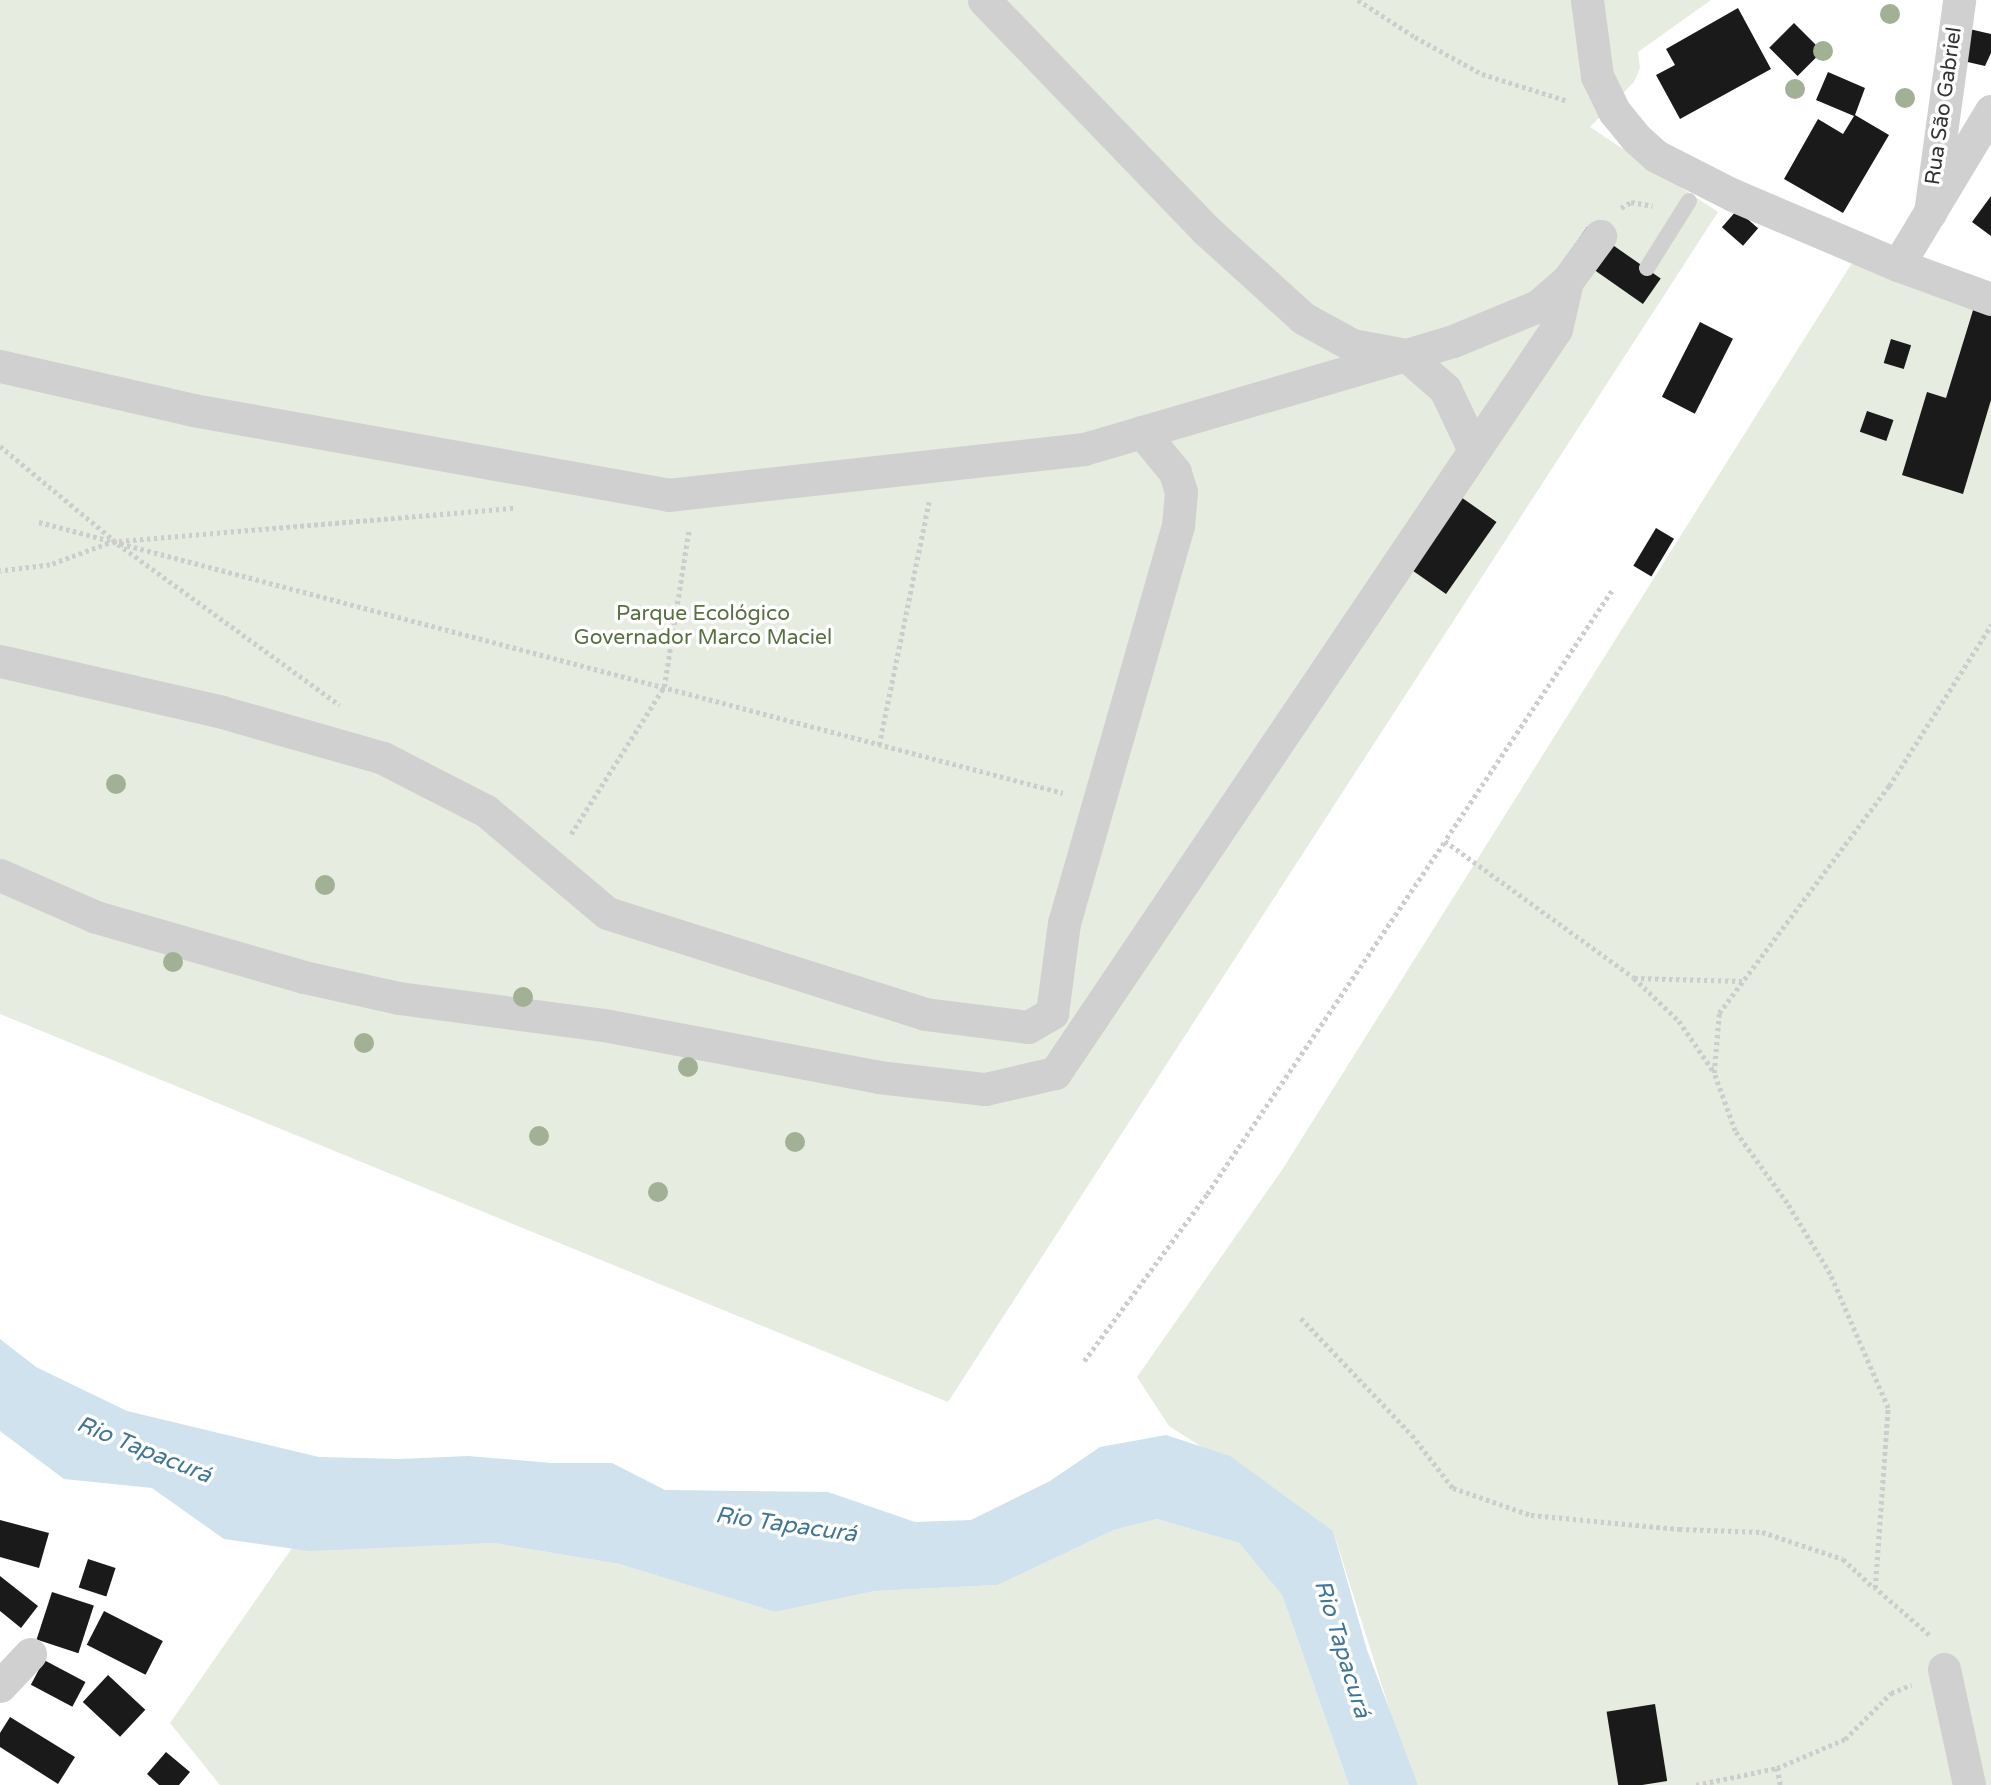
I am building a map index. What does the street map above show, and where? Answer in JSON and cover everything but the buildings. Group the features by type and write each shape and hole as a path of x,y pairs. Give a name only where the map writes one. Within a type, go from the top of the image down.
{"street":[{"path":"984,0 1206,230 1303,318 1352,345 1406,355 1445,388 1474,450"},
{"path":"1587,0 1597,76 1614,111 1691,199 1898,265 1991,299"},
{"name":"Rua São Gabriel","path":"1930,213 1959,0"},
{"path":"1898,265 1991,111"},
{"path":"0,366 193,410 668,495 695,493 1084,449 1453,341 1538,306 1567,281 1600,236"},
{"path":"0,876 96,917 304,978 399,998 604,1025 892,1079 985,1089 1055,1073 1556,329 1567,281"},
{"path":"0,661 222,712 383,758 485,810 607,913 925,1014 1028,1027 1052,1013 1064,923 1178,526 1181,492 1175,472 1142,432"},
{"path":"0,1686 30,1654"},
{"path":"1944,1669 1969,1785"}],"lane":[{"path":"1647,268 1691,199"}],"path":[{"path":"1358,0 1415,37 1482,74 1558,99 1614,111"},
{"path":"1600,236 1616,211 1631,202 1665,208 1691,199"},
{"path":"0,446 115,541 351,713"},
{"path":"879,745 935,467"},
{"path":"552,865 664,687 695,493"},
{"path":"0,571 50,565 115,541 516,508"},
{"path":"39,522 1098,803"},
{"path":"1084,1361 1207,1194 1612,591"},
{"path":"1714,1073 1719,1013 1889,786 1991,625"},
{"path":"1445,841 1634,978 1679,1021 1714,1073 1735,1131 1787,1203 1830,1274 1888,1408 1875,1588"},
{"path":"1634,978 1743,981"},
{"path":"1301,1318 1412,1435 1453,1488 1531,1515 1679,1529 1762,1532 1843,1559 1935,1641 1944,1669 1891,1693 1845,1739 1777,1768 1696,1785"},
{"path":"1777,1768 1780,1785"}],"green space":[{"name":"Parque Ecológico Governador Marco Maciel","path":"0,0 1711,0 1638,52 1640,68 1634,82 1590,127 1718,212 948,1402 0,1014"},
{"path":"1852,263 1991,316 1991,1785 1418,1785 1395,1727 1333,1531 1169,1426 1137,1377 1282,1170"},
{"path":"1157,1519 1239,1543 1282,1595 1349,1785 220,1785 170,1723 292,1548 493,1543 619,1564 775,1612 875,1591 998,1585 1114,1530"}],"water":[{"name":"Rio Tapacurá","path":"0,1339 36,1367 127,1411 319,1457 400,1459 468,1456 552,1463 612,1463 665,1490 828,1492 915,1522 971,1520 1050,1481 1100,1447 1166,1435 1230,1456 1333,1531 1367,1650 1418,1785 1349,1785 1282,1595 1239,1543 1157,1519 1114,1530 998,1585 875,1591 775,1612 619,1564 493,1543 309,1551 224,1539 152,1488 64,1479 0,1431"}]}
